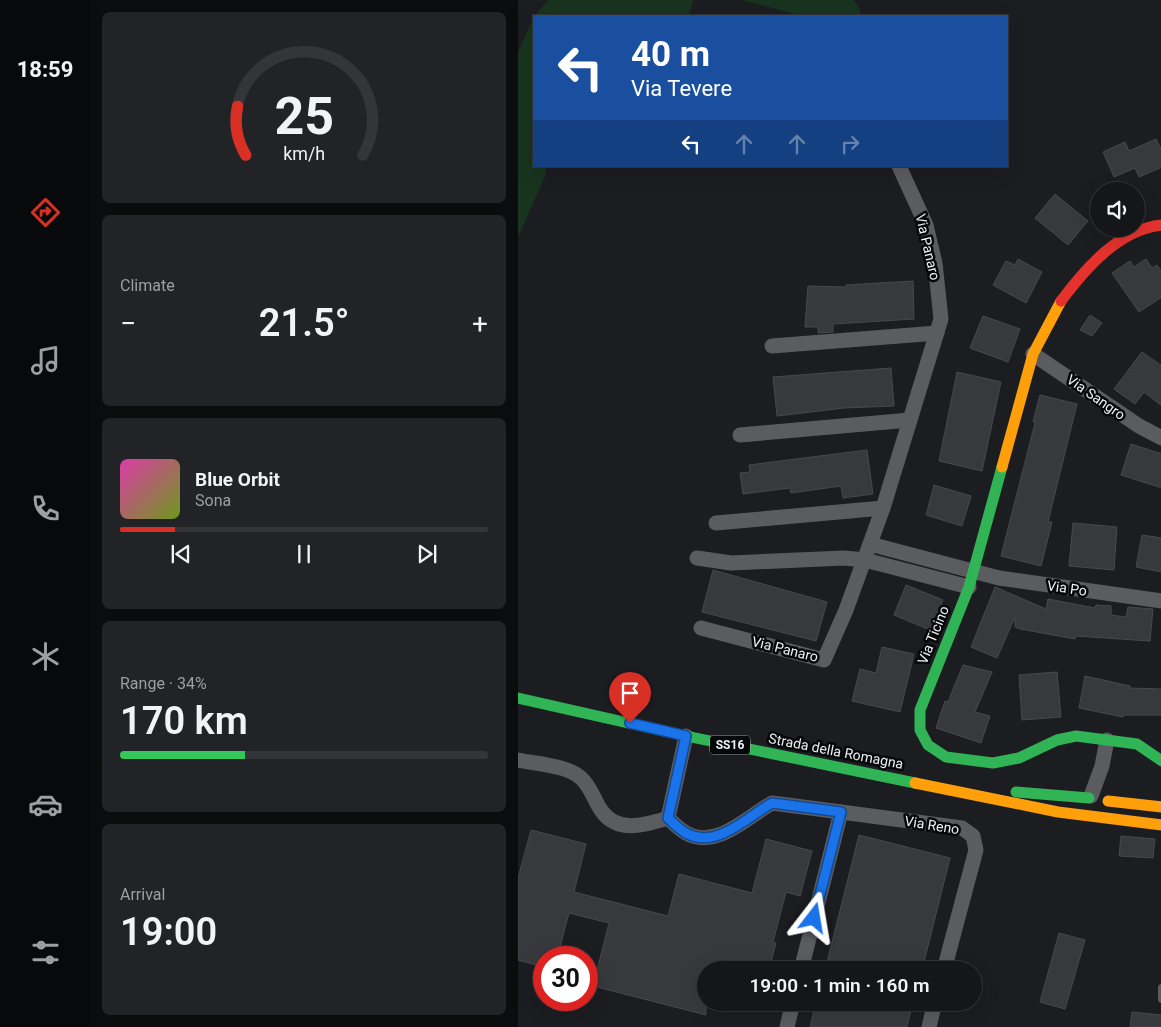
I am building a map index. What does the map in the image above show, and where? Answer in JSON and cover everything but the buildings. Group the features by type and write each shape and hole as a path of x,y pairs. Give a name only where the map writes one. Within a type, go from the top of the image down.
{"main road":[{"name":"Via Ticino","path":"1162,225 1150,226 1114,245 1082,273 1056,307 1033,354 969,586 920,710 920,730 928,745 946,757 993,763 1019,758 1057,740 1076,736 1137,744 1162,762"},
{"name":"Strada della Romagna","path":"518,698 686,736 1058,812 1096,815 1162,825"},
{"name":"Strada della Romagna","path":"942,788 1090,797 1099,794 1107,800 1162,807"},
{"path":"1090,797 1086,806 1096,815 1108,810 1107,800"}],"street":[{"name":"Via Panaro","path":"701,628 824,660 865,560 883,508 941,319 935,263 928,234 910,187 900,167"},
{"path":"772,346 937,333"},
{"name":"Via Sangro","path":"1033,354 1138,426 1162,438"},
{"path":"740,436 910,420"},
{"path":"716,523 883,508"},
{"path":"870,544 974,571"},
{"path":"697,558 731,563 844,558 865,560 969,586"},
{"name":"Via Po","path":"974,571 999,578 1162,601"},
{"path":"518,760 564,770 580,777 590,788 602,812 619,825 641,826 668,818 686,736"},
{"path":"1090,797 1102,766 1107,740"},
{"path":"1102,766 1107,800"},
{"name":"Via Reno","path":"668,818 685,833 699,838 718,837 772,803 962,828 973,836 976,850 946,961"},
{"path":"803,961 841,812"},
{"path":"787,1027 791,1011"},
{"path":"929,1027 933,1011"}],"lane":[{"path":"1162,988 1162,999"}],"green space":[{"path":"548,0 693,0 689,15 536,15"},
{"path":"742,0 853,0 859,7 861,15 799,15"},
{"path":"533,19 533,167 546,167 546,174 518,237 518,52"}],"traffic: fast":[{"path":"1002,467 969,587 920,710 920,730 928,745 946,757 993,763 1019,758 1057,740 1076,736 1137,744 1162,761"},
{"path":"518,698 686,736 915,783"},
{"path":"1016,792 1089,798"}],"traffic: slow":[{"path":"1002,467 1033,354 1061,301"},
{"path":"915,783 1058,812 1162,825"},
{"path":"1108,801 1162,807"}],"traffic: jam":[{"path":"1061,301 1092,264 1117,242 1146,228 1162,225"}],"route":[{"path":"630,723 686,736 668,818 685,833 699,838 718,837 772,803 841,812 814,918"}]}
